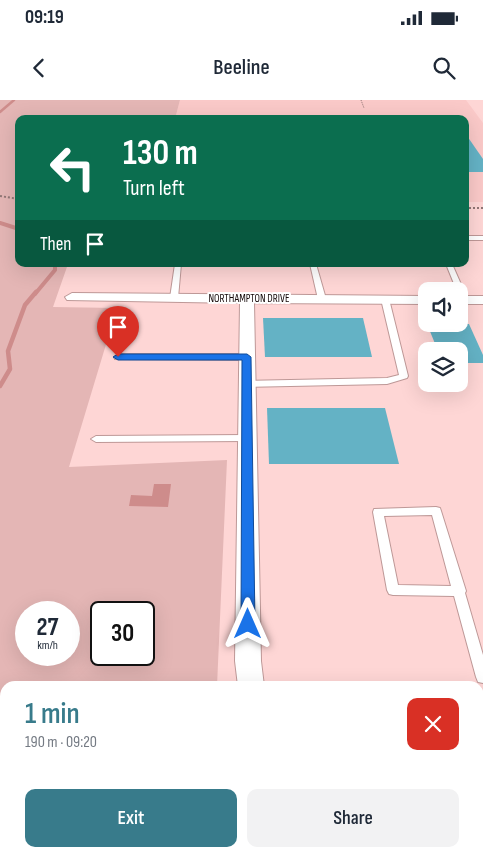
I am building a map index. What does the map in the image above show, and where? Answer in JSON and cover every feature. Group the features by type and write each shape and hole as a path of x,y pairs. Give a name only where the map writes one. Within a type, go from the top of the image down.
{"street":[{"name":"NORTHAMPTON DRIVE","path":"72,297 418,300"},
{"path":"247,298 248,661 250,681"},
{"path":"468,300 483,300"}],"lane":[{"path":"469,238 483,238"},
{"path":"174,298 178,267"},
{"path":"314,267 322,299"},
{"path":"450,267 455,282"},
{"path":"247,384 387,381 404,376 385,299"},
{"path":"118,357 247,357"},
{"path":"96,439 247,438"},
{"path":"460,591 393,590 378,512 436,511 460,591 483,677"}],"path":[{"path":"361,100 364,108"},
{"path":"0,196 15,198"},
{"path":"469,208 483,208"}],"shaded area":[{"path":"0,100 180,100 176,115 15,115 15,267 67,267 53,307 117,308 69,467 227,460 217,681 0,681"},
{"path":"180,100 466,100 483,123 483,202 469,202 469,115 176,115"},
{"path":"154,484 171,484 168,507 129,506 131,495 152,496"}],"building":[{"path":"469,139 483,159 483,172 469,172"},
{"path":"263,318 363,318 372,357 265,357"},
{"path":"469,324 483,355 483,363 468,363 468,342 434,342 430,332 468,332"},
{"path":"267,408 385,408 399,464 269,464"}],"waterway":[{"path":"0,112 14,100"},
{"path":"0,223 15,228"},
{"path":"35,294 55,270 55,267"},
{"path":"0,386 10,369 8,351 25,305 36,292"}],"route":[{"path":"118,357 247,357 248,624"}]}
